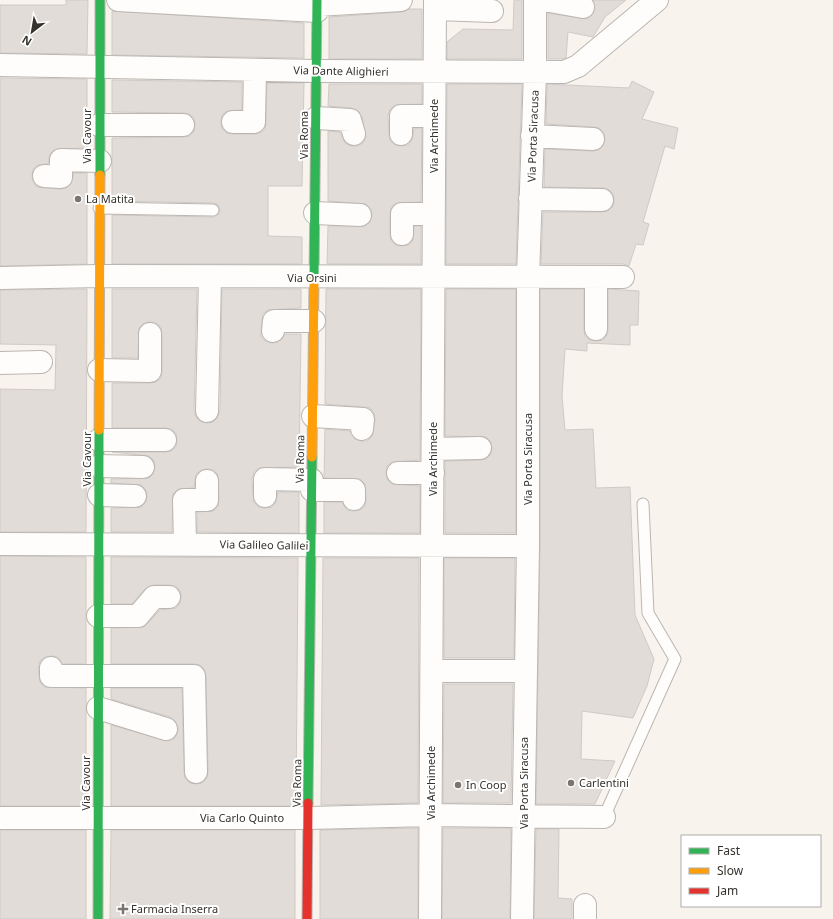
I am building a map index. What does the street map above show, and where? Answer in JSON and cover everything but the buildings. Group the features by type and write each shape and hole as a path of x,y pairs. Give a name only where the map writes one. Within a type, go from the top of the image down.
{"main road":[{"name":"Via Cavour","path":"98,919 100,0"},
{"name":"Via Roma","path":"307,919 314,416 317,6"}],"street":[{"path":"118,0 317,6 401,0"},
{"name":"Via Porta Siracusa","path":"522,919 528,546 528,277 535,73 535,0"},
{"path":"544,0 583,7"},
{"name":"Via Dante Alighieri","path":"0,66 317,71 564,72 578,66 657,0"},
{"path":"435,4 492,11"},
{"name":"Via Archimede","path":"430,919 435,4"},
{"path":"233,122 254,122 255,70"},
{"path":"401,134 401,116 434,116"},
{"path":"316,118 350,120 354,134"},
{"path":"99,125 183,125"},
{"path":"532,136 593,139"},
{"path":"44,176 61,177 61,160 100,161"},
{"path":"530,199 602,200"},
{"path":"315,213 360,215"},
{"path":"402,234 402,214 434,214"},
{"name":"Via Orsini","path":"0,278 99,276 210,278 623,277"},
{"path":"596,277 596,329"},
{"path":"207,411 210,278"},
{"path":"273,331 274,321 314,321"},
{"path":"99,370 150,371 150,334"},
{"path":"0,363 41,362"},
{"path":"314,416 363,419 362,429"},
{"path":"98,440 165,440"},
{"path":"433,449 480,448"},
{"path":"99,466 143,467"},
{"path":"398,472 433,473"},
{"path":"265,496 265,479 354,490 354,499"},
{"path":"185,544 184,500 207,500 207,481"},
{"path":"99,495 135,496"},
{"name":"Via Galileo Galilei","path":"0,544 98,543 312,546 528,546"},
{"path":"98,616 138,616 154,597 169,597"},
{"path":"51,668 51,676 194,676 196,772"},
{"path":"432,671 525,671"},
{"path":"98,708 166,729"},
{"name":"Via Carlo Quinto","path":"0,818 309,818 431,815 604,817"}],"lane":[{"path":"99,208 213,210"},
{"path":"604,817 675,659 648,613 643,504"}],"traffic: fast":[{"path":"100,0 100,175"},
{"path":"314,280 317,0"},
{"path":"98,919 99,430"},
{"path":"308,803 312,457"}],"traffic: slow":[{"path":"99,430 100,175"},
{"path":"312,457 314,280"}],"traffic: jam":[{"path":"307,919 308,803"}],"place":[{"name":"La Matita","path":"78,199"},
{"name":"Carlentini","path":"571,783"},
{"name":"In Coop","path":"458,785"},
{"name":"Farmacia Inserra","path":"123,909"}]}
